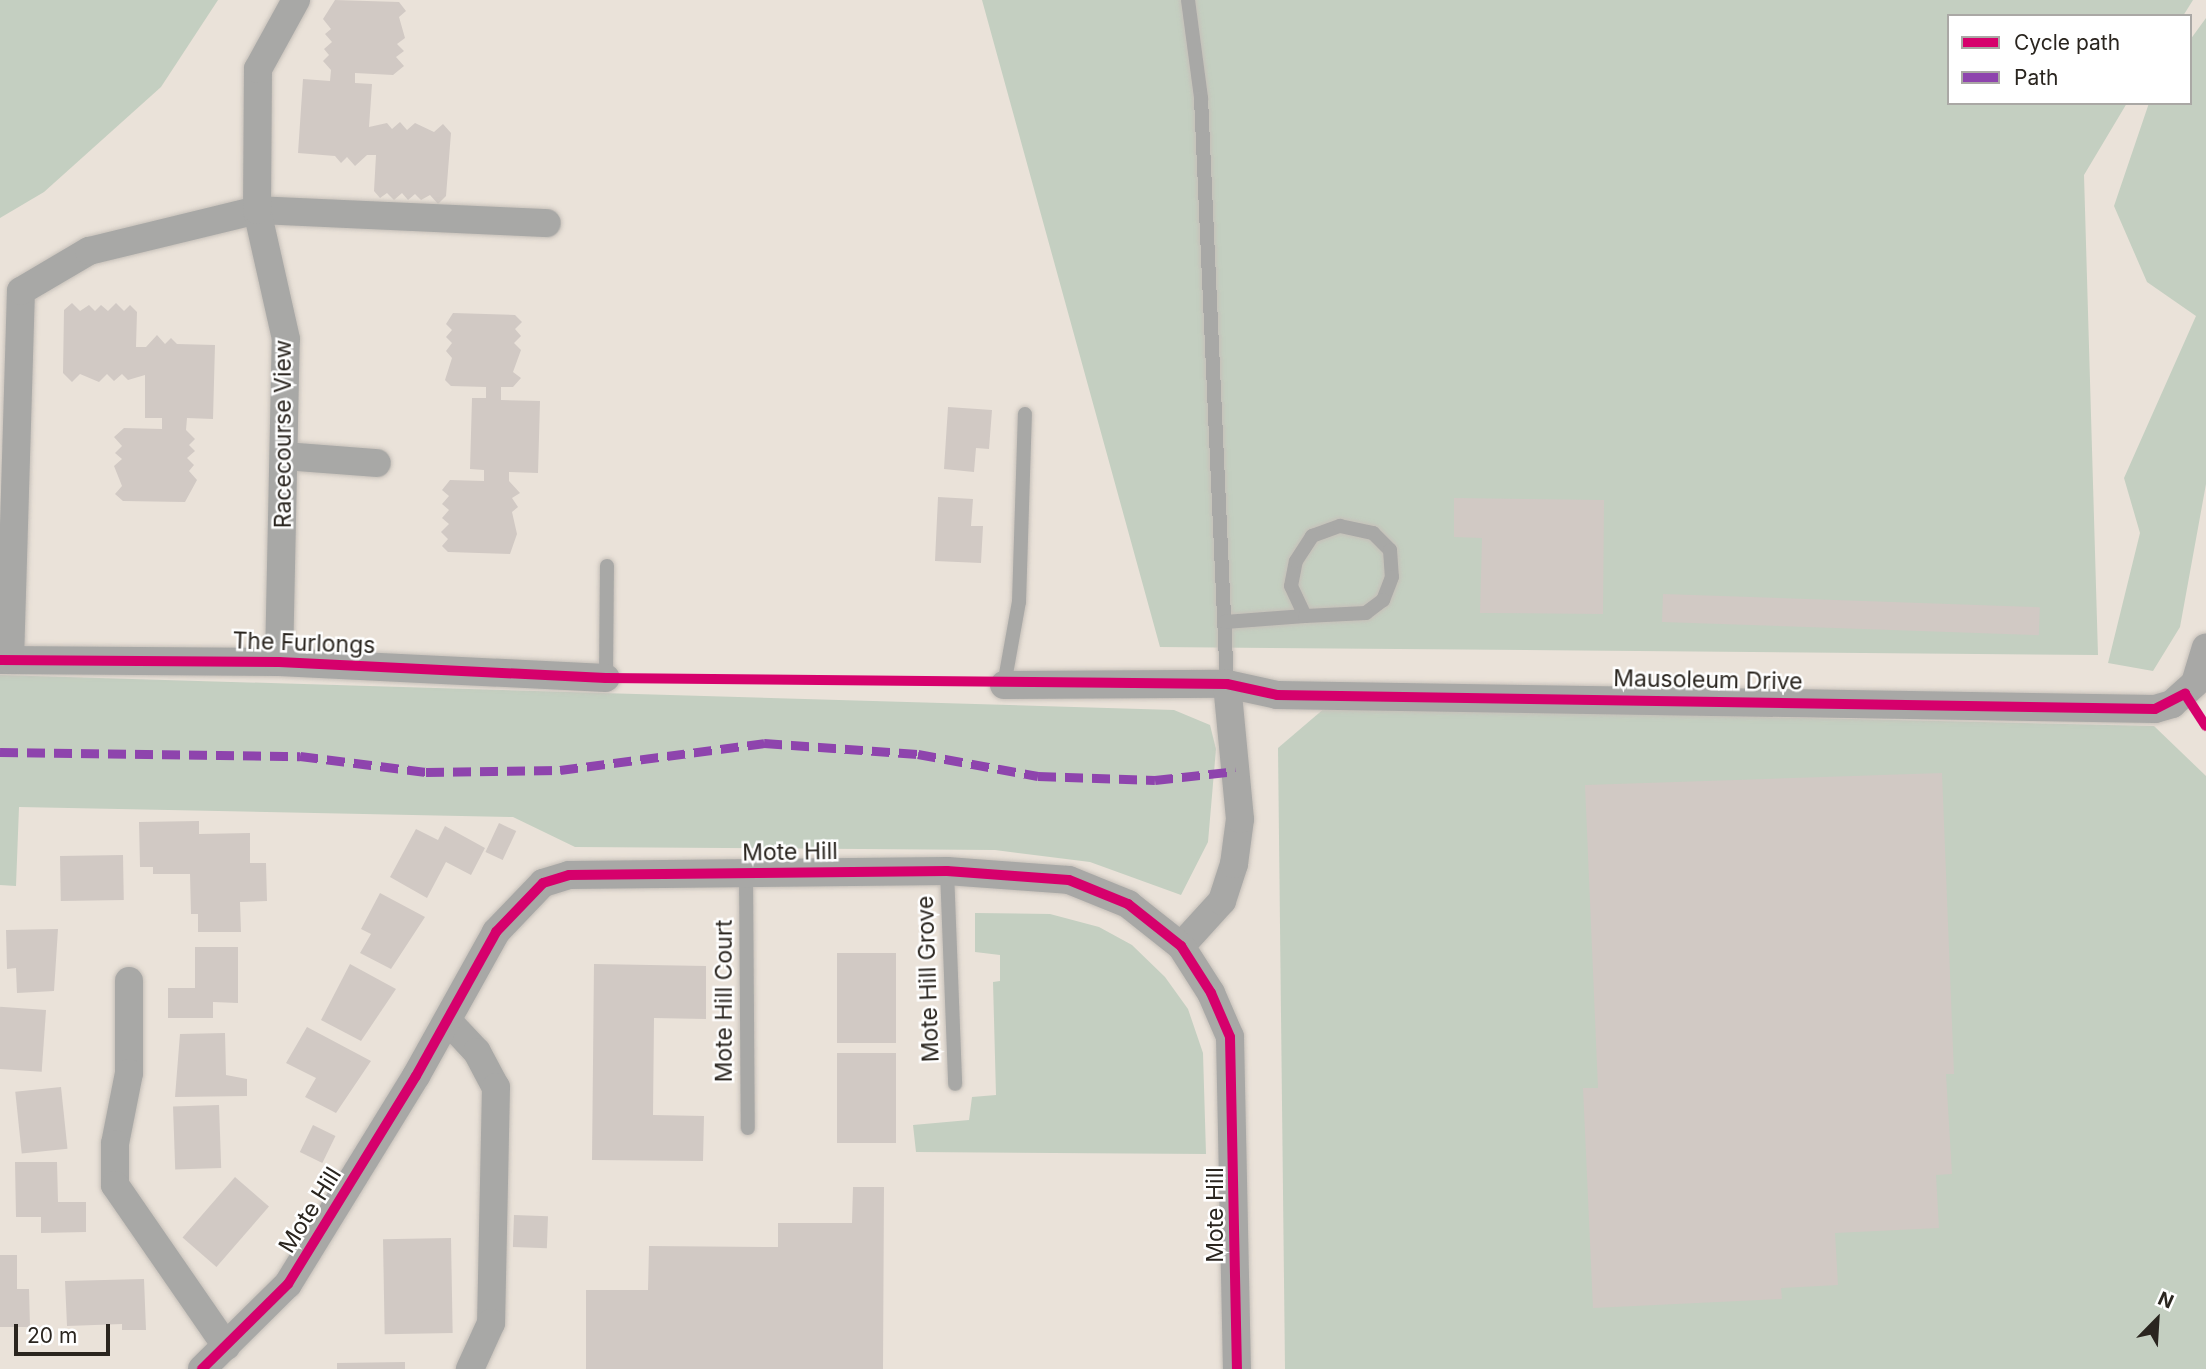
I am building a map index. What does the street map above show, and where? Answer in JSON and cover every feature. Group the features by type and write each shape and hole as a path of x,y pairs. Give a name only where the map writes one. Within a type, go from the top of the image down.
{"street":[{"name":"Racecourse View","path":"279,662 286,339 257,210 258,69 296,0"},
{"path":"5,660 21,291 89,251 257,210 547,223"},
{"path":"285,456 377,463"},
{"name":"Mausoleum Drive","path":"1227,684 1277,695 2155,709 2172,704 2195,683 2206,648"},
{"name":"The Furlongs","path":"5,660 279,662 606,678"},
{"path":"1004,685 1227,684 1240,819 1234,864 1222,901 1181,946"},
{"name":"Mote Hill","path":"202,1369 288,1284 448,1021 496,932 543,883 569,875 947,871 1069,880 1128,904 1181,946 1211,993 1230,1037 1237,1369"},
{"path":"129,981 130,1073 115,1144 115,1185 226,1346"},
{"path":"448,1021 477,1052 496,1087 491,1323 470,1369"}],"lane":[{"path":"1188,0 1201,98 1227,684"},
{"path":"1004,685 1019,602 1025,415"},
{"path":"1225,622 1366,613 1383,600 1392,577 1390,550 1373,533 1340,526 1312,536 1296,561 1291,586 1305,616"},
{"path":"606,678 607,566"},
{"name":"Mote Hill Grove","path":"947,871 955,1084"},
{"name":"Mote Hill Court","path":"746,873 748,1128"}],"green space":[{"path":"0,0 218,0 161,87 44,192 0,218"},
{"path":"982,0 2193,0 2184,14 1947,14 1947,105 2126,105 2084,175 2098,655 1160,647"},
{"path":"2206,18 2206,484 2180,627 2153,671 2108,663 2140,533 2124,478 2196,316 2147,282 2114,206 2148,105 2192,105 2192,37"},
{"path":"0,675 1174,710 1210,725 1216,749 1208,842 1181,895 1090,862 995,850 575,847 513,817 19,807 16,886 0,885"},
{"path":"1326,707 2154,726 2206,776 2206,1369 1285,1369 1278,748"},
{"path":"975,913 1050,914 1099,927 1132,945 1165,977 1188,1009 1203,1053 1206,1154 916,1152 913,1125 969,1120 972,1097 996,1095 993,982 1000,981 1000,955 975,952"}],"building":[{"path":"335,0 399,2 406,11 399,17 405,38 397,44 404,51 396,57 404,66 393,75 355,73 355,83 372,84 369,127 387,123 392,129 400,122 407,130 415,123 434,132 443,124 451,133 446,196 438,204 430,195 421,200 415,194 408,200 402,193 394,200 387,193 380,198 374,191 376,155 367,155 355,166 347,157 341,163 335,156 298,153 303,79 330,81 331,70 323,61 329,55 324,49 332,42 325,34 331,29 323,19"},
{"path":"72,303 80,311 89,305 95,311 101,305 108,311 116,303 124,311 130,305 137,312 136,347 146,347 157,335 165,344 171,338 177,344 215,345 213,419 187,418 186,430 195,439 189,445 195,451 187,458 194,465 189,471 197,480 185,502 123,501 115,494 122,486 114,466 122,459 115,453 122,446 114,437 124,428 162,429 162,418 145,418 145,375 128,380 122,374 114,381 107,374 99,382 80,374 72,382 63,373 64,310"},
{"path":"453,313 515,315 522,322 515,329 521,336 514,343 521,350 513,372 521,378 513,387 501,387 501,400 540,401 538,473 509,472 509,481 520,493 512,498 518,507 512,512 517,534 510,554 448,552 442,546 448,539 441,532 449,524 442,518 449,510 442,504 449,496 442,490 450,480 484,481 484,470 470,469 472,398 486,398 486,387 451,386 445,380 452,358 446,351 452,343 446,337 452,330 446,324"},
{"path":"948,407 992,410 989,449 976,448 974,472 944,469"},
{"path":"938,497 973,499 971,526 983,526 981,563 935,561"},
{"path":"1454,498 1604,500 1603,614 1480,613 1482,538 1454,537"},
{"path":"1663,594 2040,607 2039,635 1662,622"},
{"path":"1942,773 1954,1074 1946,1074 1952,1174 1936,1175 1939,1228 1835,1233 1838,1285 1781,1288 1782,1299 1593,1308 1583,1088 1598,1088 1585,785"},
{"path":"199,821 199,834 250,833 250,863 266,863 267,901 240,902 241,932 198,932 198,914 191,914 190,874 153,874 153,867 140,867 139,822"},
{"path":"499,823 516,831 503,860 485,852"},
{"path":"445,826 485,848 471,875 446,862 427,898 390,877 416,829 438,840"},
{"path":"123,855 124,900 61,901 60,856"},
{"path":"380,893 425,917 391,969 360,953 371,934 361,929"},
{"path":"58,929 54,991 17,993 16,968 7,969 6,930"},
{"path":"195,947 238,947 238,1003 213,1002 213,1018 168,1018 168,988 195,988"},
{"path":"837,953 896,953 896,1043 837,1043"},
{"path":"350,964 396,989 361,1041 321,1020"},
{"path":"594,964 706,966 706,1019 654,1018 653,1115 704,1116 703,1161 592,1160"},
{"path":"0,1007 46,1010 42,1072 0,1069"},
{"path":"307,1027 371,1061 336,1113 305,1097 316,1078 286,1063"},
{"path":"225,1033 226,1075 247,1079 247,1096 175,1097 180,1034"},
{"path":"837,1053 896,1053 896,1143 837,1143"},
{"path":"61,1087 67,1149 22,1153 15,1092"},
{"path":"219,1105 221,1168 175,1170 173,1107"},
{"path":"313,1125 335,1136 322,1163 300,1152"},
{"path":"15,1162 57,1162 58,1202 86,1202 86,1232 41,1233 41,1217 16,1217"},
{"path":"235,1177 269,1207 216,1267 183,1237"},
{"path":"853,1187 884,1187 883,1369 586,1369 586,1290 648,1290 649,1246 778,1247 778,1223 852,1223"},
{"path":"514,1215 548,1216 547,1248 513,1247"},
{"path":"451,1238 453,1333 385,1334 383,1239"},
{"path":"0,1255 17,1255 17,1289 29,1289 30,1327 0,1327"},
{"path":"144,1279 146,1330 122,1330 122,1324 67,1326 65,1281"},
{"path":"405,1362 405,1369 337,1369 337,1363"}],"marked path":[{"path":"0,752 300,756 426,772 560,770 764,743 918,754 1038,776 1155,780 1236,771"}],"cycle path":[{"path":"0,660 279,662 606,678 1227,684 1277,695 2155,709 2185,694 2206,726"},
{"path":"202,1369 288,1284 416,1076 496,932 543,883 569,875 947,871 1069,880 1128,904 1181,946 1211,993 1230,1037 1237,1369"}]}
